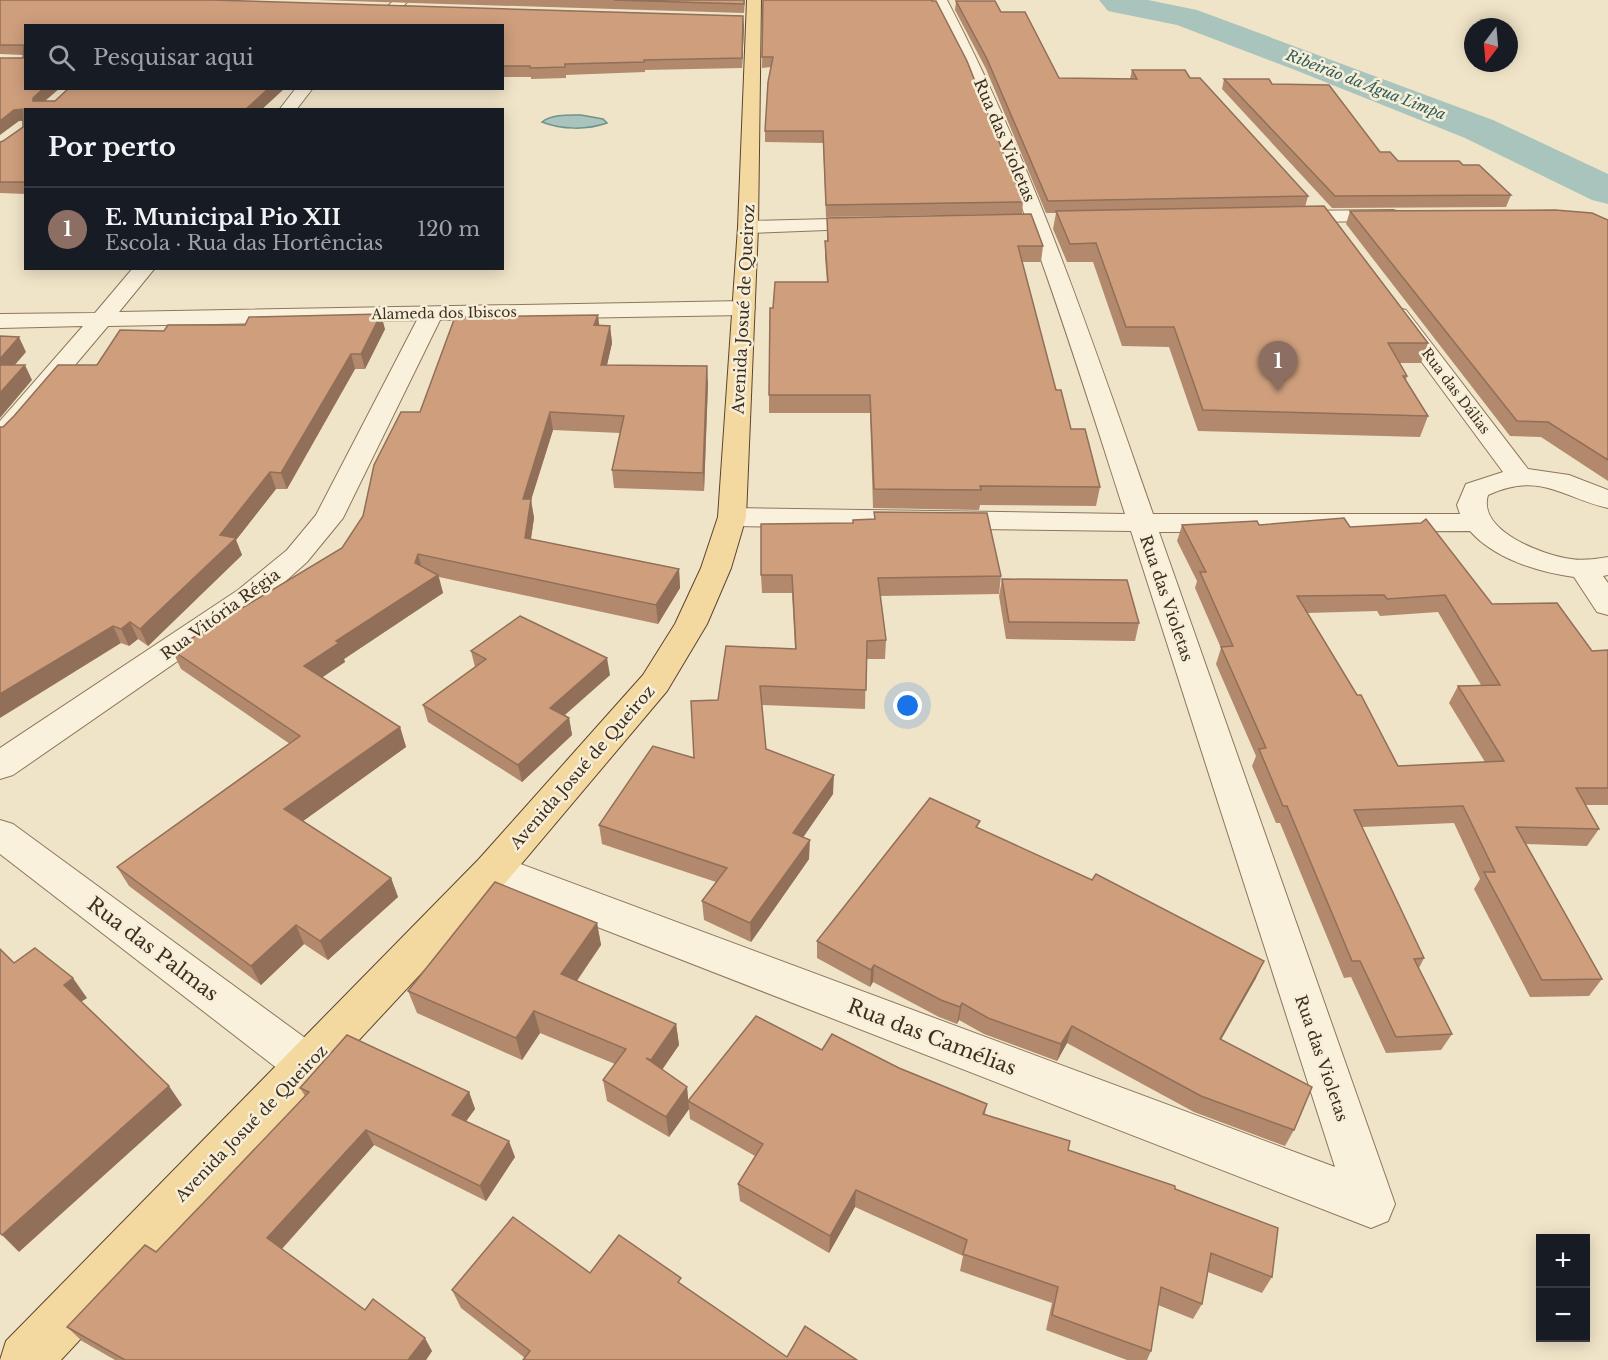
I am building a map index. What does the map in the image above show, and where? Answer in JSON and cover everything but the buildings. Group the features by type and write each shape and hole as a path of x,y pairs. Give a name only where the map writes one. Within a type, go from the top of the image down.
{"main road":[{"name":"Avenida Josué de Queiroz","path":"26,1360 492,870 655,683 691,624 716,568 732,517 748,227 749,13"}],"street":[{"name":"Rua das Violetas","path":"940,0 976,70 1039,220 1371,1204"},
{"path":"377,24 398,4"},
{"path":"372,8 398,4 419,9"},
{"path":"289,108 303,90"},
{"path":"1310,199 1340,235"},
{"path":"1266,217 1408,216"},
{"path":"748,227 887,224"},
{"path":"0,435 143,270"},
{"name":"Rua das Dálias","path":"1388,301 1520,476"},
{"name":"Alameda dos Ibiscos","path":"0,321 744,308"},
{"name":"Rua Vitória Régia","path":"0,766 249,597 297,556 329,518 432,314"},
{"path":"1608,500 1566,482 1520,476 1493,480 1476,490 1471,505 1478,522 1493,537 1515,550 1541,560 1596,568 1608,605"},
{"path":"732,517 1142,523 1478,522"},
{"name":"Rua das Palmas","path":"0,834 307,1065"},
{"name":"Rua das Camélias","path":"492,870 1371,1204"}],"water":[{"path":"581,115 603,119 607,123 575,128 558,127 542,122 555,116"}],"waterway":[{"name":"Ribeirão da Água Limpa","path":"1115,0 1119,4 1185,17 1303,60 1479,129 1608,191"}],"place":[{"name":"E. Municipal Pio XII","path":"1278,391"}]}
